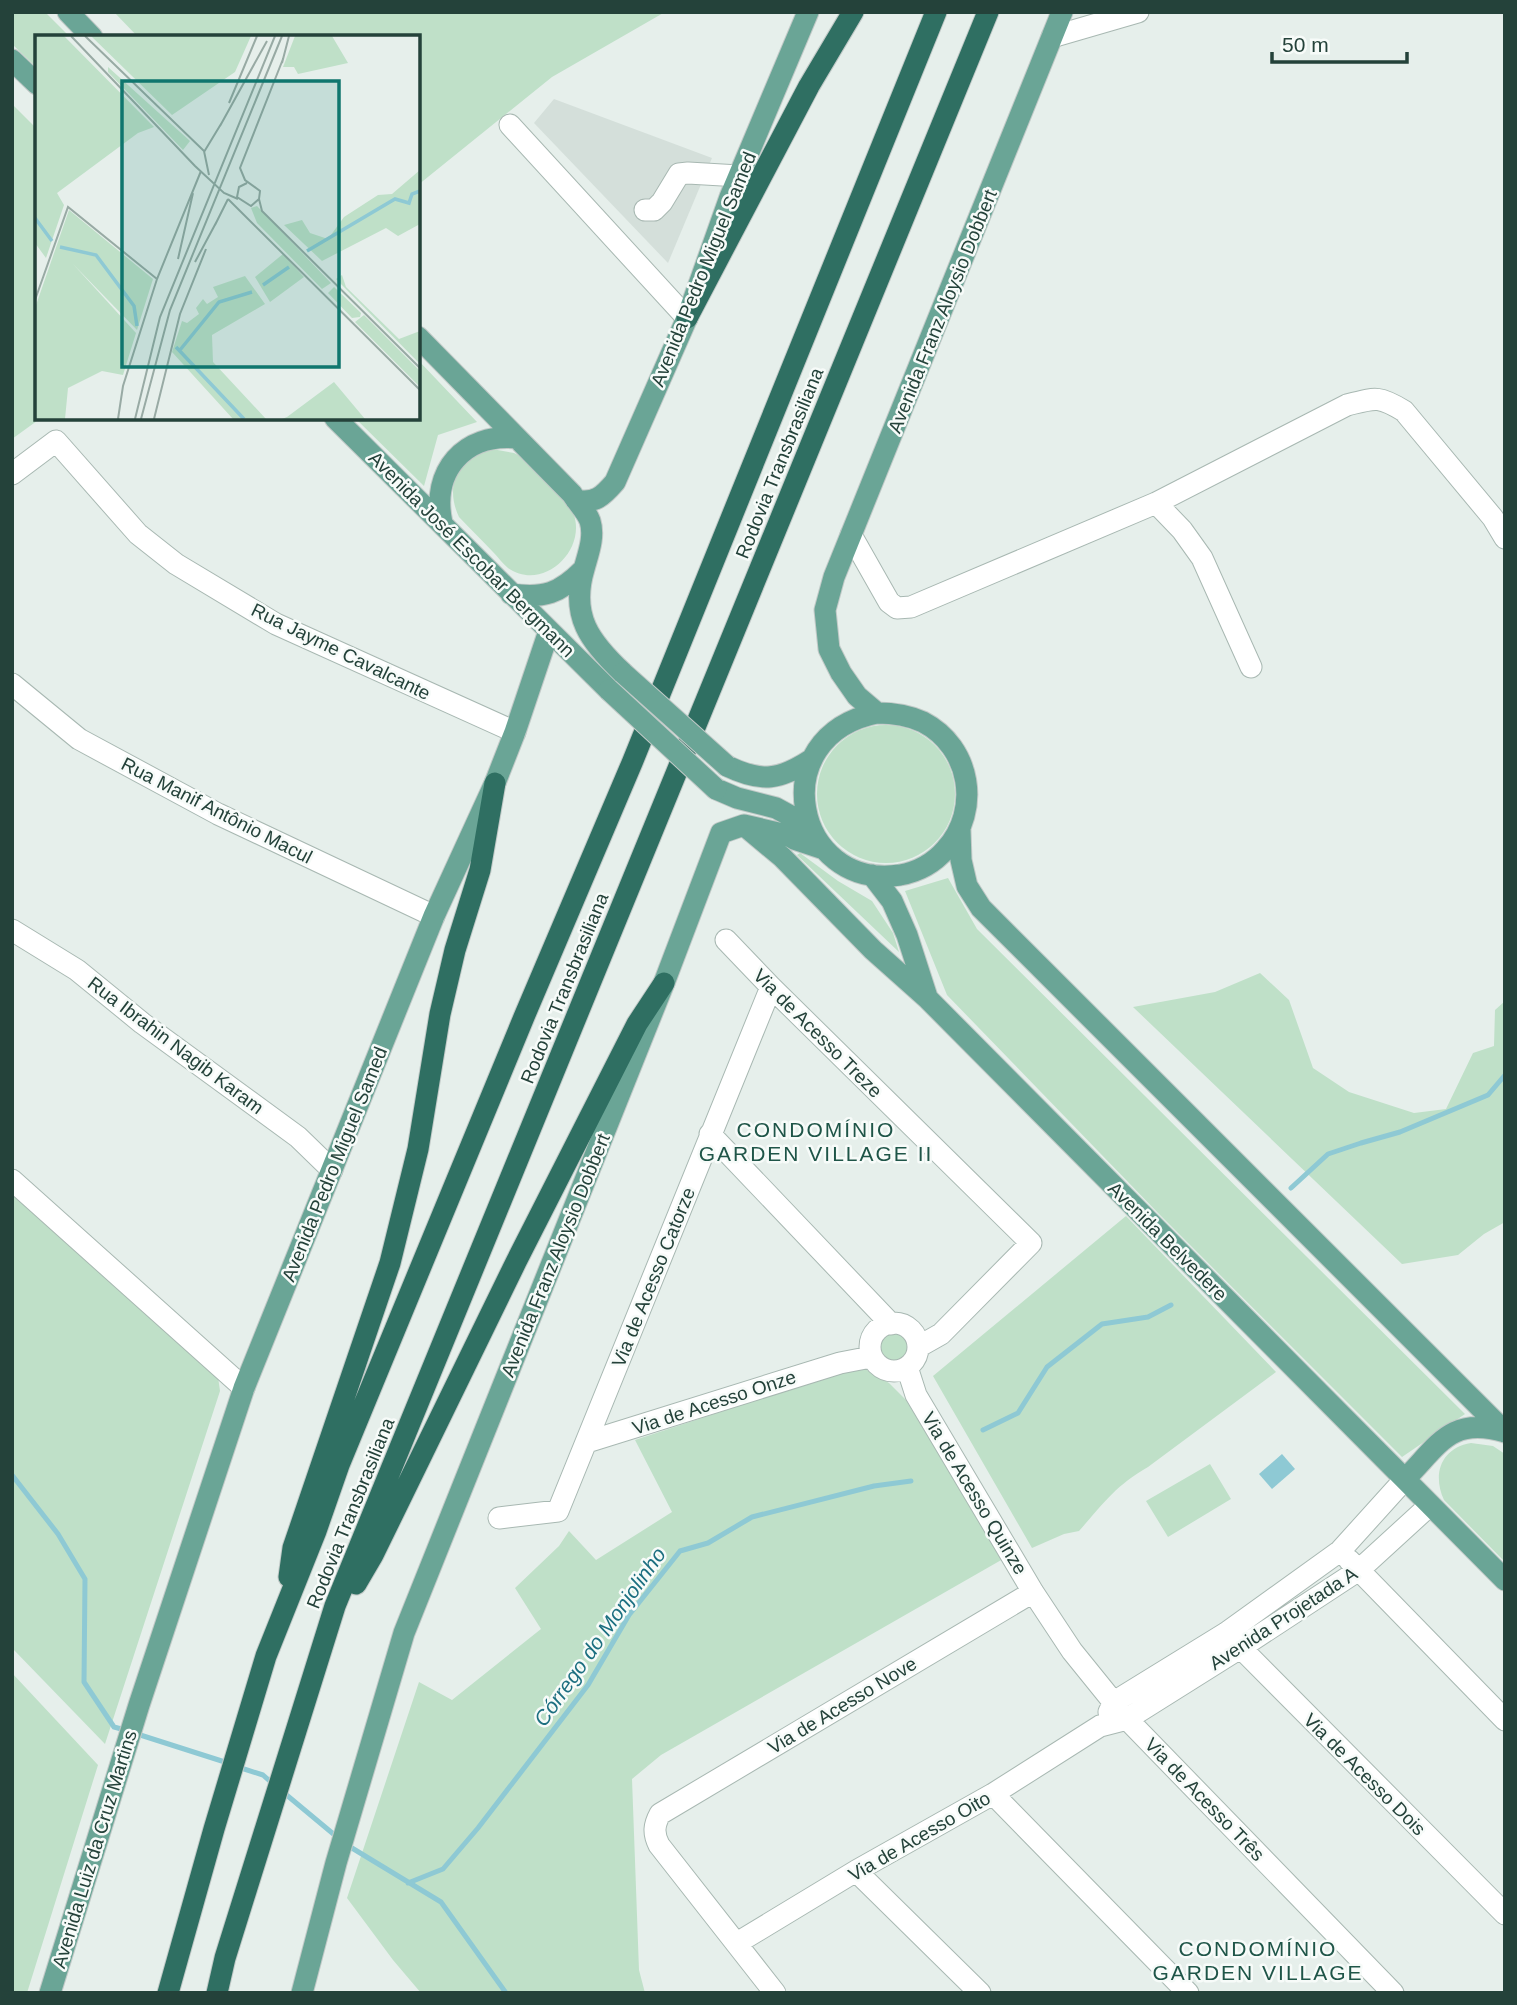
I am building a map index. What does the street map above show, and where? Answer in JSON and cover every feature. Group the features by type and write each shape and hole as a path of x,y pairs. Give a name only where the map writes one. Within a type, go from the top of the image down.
{"highway":[{"path":"687,318 810,86 853,12"},
{"name":"Rodovia Transbrasiliana","path":"169,1993 176,1961 266,1656 339,1465 632,763 936,12"},
{"name":"Rodovia Transbrasiliana","path":"217,1993 225,1958 335,1606 988,12"},
{"path":"286,1607 293,1548 390,1263 418,1149 440,1014 455,950 480,870 495,783"},
{"path":"335,1606 358,1581 373,1555 516,1262 637,1024 664,984"}],"main road":[{"path":"68,12 90,35"},
{"name":"Avenida Pedro Miguel Samed","path":"576,500 593,501 604,495 615,482 687,318 730,197 808,12"},
{"name":"Avenida Franz Aloysio Dobbert","path":"877,713 858,696 841,673 829,649 825,610 851,535 1062,12"},
{"path":"12,60 35,82"},
{"name":"Avenida José Escobar Bergmann","path":"420,339 576,500 590,521 589,555 580,589 582,621 604,654 616,681"},
{"name":"Avenida José Escobar Bergmann","path":"337,420 549,631 616,681"},
{"path":"442,523 439,493 443,478 455,459 473,445 487,439 502,436 517,438"},
{"path":"511,594 531,597 551,593 569,584 583,570"},
{"name":"Avenida Pedro Miguel Samed","path":"139,1705 244,1388 434,916 495,783 549,631"},
{"path":"616,681 727,766 753,776 779,777 812,759"},
{"path":"616,681 716,789 737,798 776,808 810,826"},
{"path":"744,825 787,835 824,849 846,866 872,875 902,874 930,863 947,848 960,830 965,815 967,783 963,768 948,741 936,730 915,719 892,713 877,713 850,721 828,736 812,759 804,785 805,813 824,849"},
{"path":"744,825 782,857 873,950 928,999"},
{"name":"Avenida Franz Aloysio Dobbert","path":"302,1993 404,1633 664,984 721,833 744,825"},
{"path":"960,830 961,860 967,887 981,908 1505,1432"},
{"name":"Avenida Belvedere","path":"872,875 892,901 928,999 1505,1580"},
{"path":"1405,1479 1437,1443 1452,1433 1469,1427 1487,1427 1505,1432"},
{"name":"Avenida Luiz da Cruz Martins","path":"50,1993 139,1705"}],"street":[{"path":"1052,37 1138,12"},
{"path":"510,125 687,318"},
{"path":"645,210 654,210 662,202 679,174 739,176"},
{"path":"696,174 730,197"},
{"path":"851,535 890,602 897,608 911,607 1156,503 1347,405 1375,398 1388,401 1404,411 1493,518 1505,538"},
{"name":"Rua Jayme Cavalcante","path":"12,474 56,441 138,534 176,564 276,624 515,732"},
{"path":"1156,503 1182,530 1202,558 1251,667"},
{"name":"Rua Manif Antônio Macul","path":"12,684 79,739 218,814 434,916"},
{"name":"Rua Ibrahin Nagib Karam","path":"12,930 77,970 142,1023 298,1137 332,1171"},
{"name":"Via de Acesso Treze","path":"726,940 1031,1243 941,1334 916,1341"},
{"name":"Via de Acesso Catorze","path":"499,1518 558,1511 771,987"},
{"path":"710,1134 869,1300 878,1338 880,1367 900,1369 914,1360 916,1341 904,1326 878,1338"},
{"path":"12,1180 244,1388"},
{"name":"Via de Acesso Onze","path":"587,1442 840,1363 878,1338"},
{"name":"Via de Acesso Quinze","path":"900,1369 1033,1592"},
{"name":"Avenida Projetada A","path":"1233,1640 1339,1551 1405,1479"},
{"name":"Avenida Projetada A","path":"1121,1710 1233,1640 1359,1570 1429,1506"},
{"path":"1377,1509 1399,1532"},
{"path":"1339,1551 1505,1720"},
{"name":"Via de Acesso Três","path":"1033,1592 1072,1651 1121,1710 1393,1993"},
{"name":"Via de Acesso Nove","path":"737,1943 659,1845 654,1835 660,1814 1033,1592"},
{"name":"Via de Acesso Dois","path":"1233,1640 1505,1914"},
{"name":"Via de Acesso Oito","path":"737,1943 856,1871 993,1794 1121,1710"},
{"path":"993,1794 1188,1993"},
{"path":"856,1871 980,1993"},
{"path":"737,1943 775,1993"}],"shaded area":[{"path":"554,99 712,158 668,263 534,123"}],"green space":[{"path":"12,12 45,12 68,35 35,35 35,66 12,44"},
{"path":"114,12 665,12 552,77 420,183 420,35 136,35"},
{"path":"12,104 35,127 35,420 38,420 12,439"},
{"path":"420,362 477,422 438,435 424,486 357,420 420,420"},
{"path":"492,449 514,453 524,458 574,515 574,542 558,564 547,572 521,574 508,568 459,517 453,494 457,474 470,459"},
{"path":"886,725 912,730 935,745 950,768 955,794 950,820 935,843 912,858 886,863 860,858 837,843 822,820 817,794 822,768 837,745 860,730"},
{"path":"800,853 838,881 872,901 893,933 899,952 797,855"},
{"path":"948,878 977,929 1465,1414 1402,1457 1158,1213 947,995 905,891"},
{"path":"1260,973 1289,1000 1313,1068 1349,1092 1414,1113 1446,1109 1473,1053 1494,1046 1495,1010 1505,1001 1505,1222 1484,1234 1458,1255 1402,1264 1133,1007 1215,992"},
{"path":"12,1188 218,1377 220,1391 105,1744 12,1648"},
{"path":"1126,1216 1276,1372 1127,1481 1079,1531 1064,1534 1032,1548 933,1376"},
{"path":"894,1331 906,1336 911,1348 906,1360 894,1365 882,1360 877,1348 882,1336"},
{"path":"860,1366 889,1383 906,1400 1003,1559 661,1755 632,1779 639,1970 645,1993 421,1993 347,1898 419,1682 452,1700 541,1629 515,1588 559,1546 569,1531 596,1560 672,1512 635,1440"},
{"path":"1471,1443 1493,1446 1505,1454 1505,1562 1444,1500 1440,1490 1439,1472 1446,1456 1452,1450"},
{"path":"1210,1464 1231,1499 1168,1537 1146,1501"},
{"path":"12,1673 98,1765 27,1993 12,1993"}],"water":[{"path":"1282,1454 1295,1469 1272,1489 1259,1474"}],"waterway":[{"name":"Córrego do Monjolinho","path":"1291,1188 1328,1154 1400,1132 1488,1095 1505,1075"},
{"name":"Córrego do Monjolinho","path":"983,1430 1018,1413 1047,1367 1102,1324 1148,1317 1171,1305"},
{"path":"12,1475 58,1534 85,1579 84,1682 114,1727 125,1730"},
{"name":"Córrego do Monjolinho","path":"408,1883 443,1869 478,1828 588,1685 629,1615 680,1551 708,1543 752,1517 874,1486 911,1481"},
{"path":"134,1733 228,1763"},
{"path":"238,1767 263,1775 272,1783"},
{"path":"283,1792 337,1837"},
{"path":"347,1845 441,1902 506,1993"}],"district":[{"name":"CONDOMÍNIO GARDEN VILLAGE II","path":"816,1142"},
{"name":"CONDOMÍNIO GARDEN VILLAGE","path":"1258,1961"}]}
